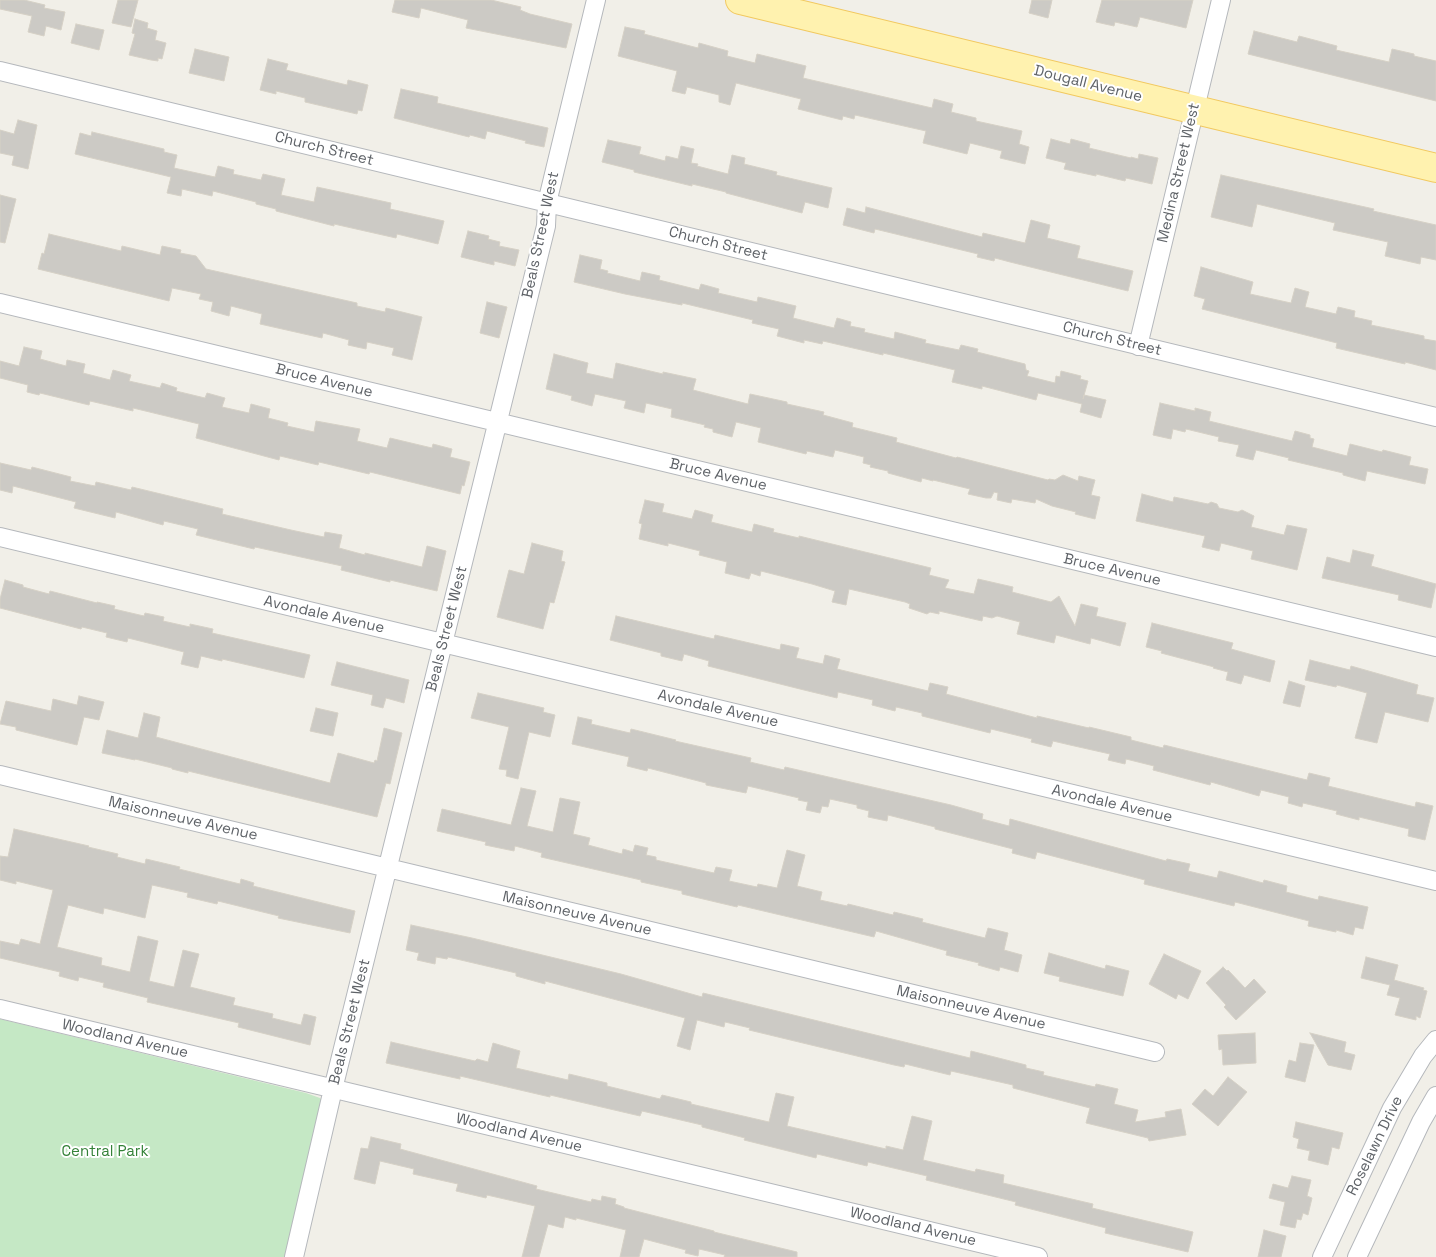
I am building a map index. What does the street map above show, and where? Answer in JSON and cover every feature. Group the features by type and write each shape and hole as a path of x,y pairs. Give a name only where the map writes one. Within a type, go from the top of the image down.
{"main road":[{"name":"Dougall Avenue","path":"740,0 1436,168"}],"street":[{"name":"Beals Street West","path":"294,1257 546,226 547,203 596,0"},
{"name":"Medina Street West","path":"1138,346 1221,0"},
{"name":"Church Street","path":"0,71 1436,417"},
{"name":"Bruce Avenue","path":"0,303 1436,647"},
{"name":"Avondale Avenue","path":"0,537 1436,881"},
{"name":"Maisonneuve Avenue","path":"0,775 1155,1052"},
{"name":"Woodland Avenue","path":"0,1009 1038,1257"},
{"name":"Roselawn Drive","path":"1322,1257 1392,1108 1423,1056 1436,1040"},
{"name":"Roselawn Drive","path":"1357,1257 1421,1122 1436,1096"}],"green space":[{"name":"Central Park","path":"0,1019 320,1098 325,1105 285,1257 0,1257"}],"building":[{"path":"0,0 24,0 45,5 44,8 65,12 61,30 46,26 44,36 28,32 32,16 0,9"},
{"path":"118,0 138,0 131,27 112,23"},
{"path":"395,0 491,0 521,7 520,10 530,14 572,24 566,48 466,28 468,20 421,8 419,18 392,12"},
{"path":"1032,0 1052,0 1048,18 1029,13"},
{"path":"1102,0 1193,0 1186,28 1140,17 1137,27 1115,22 1114,26 1096,22"},
{"path":"135,19 148,23 147,28 157,31 155,40 166,43 162,59 158,58 158,61 129,55 135,34 132,33"},
{"path":"76,24 104,30 99,50 71,43"},
{"path":"625,27 645,31 644,34 698,48 699,43 728,51 727,56 755,63 757,54 806,66 803,78 932,108 934,99 953,104 951,112 976,118 976,121 1022,131 1019,144 1029,147 1025,164 1000,158 1002,151 970,143 967,154 923,143 926,131 855,115 854,119 843,116 842,120 798,109 801,99 736,83 730,105 719,102 719,95 687,87 685,94 672,91 677,71 618,56"},
{"path":"1254,31 1297,42 1299,36 1337,46 1336,50 1389,62 1392,49 1436,61 1436,101 1248,54"},
{"path":"195,49 229,57 224,81 189,73"},
{"path":"268,59 288,64 286,70 347,85 348,80 368,85 362,111 358,110 357,114 305,102 305,98 276,91 276,94 260,90"},
{"path":"401,89 438,97 437,103 548,128 544,147 487,131 485,139 470,135 469,137 394,118"},
{"path":"18,120 37,125 28,169 12,165 14,156 0,153 0,130 14,134"},
{"path":"92,132 164,149 164,152 177,155 174,168 215,177 218,166 234,170 233,174 261,180 263,174 285,179 281,195 314,202 317,187 391,203 390,209 444,221 438,244 397,234 396,238 334,224 334,226 276,211 276,209 256,204 256,202 213,191 212,196 182,189 181,196 167,193 171,177 75,154 80,133 91,136"},
{"path":"1051,139 1070,144 1071,139 1090,144 1089,148 1131,158 1138,159 1139,154 1158,158 1152,184 1126,178 1125,181 1064,169 1066,163 1046,158"},
{"path":"608,140 641,147 639,154 665,161 666,156 678,159 681,146 694,149 691,163 728,174 732,155 745,158 744,164 777,172 776,175 832,188 828,208 805,202 802,213 726,192 634,172 634,170 602,162"},
{"path":"1221,175 1374,209 1373,211 1436,225 1436,260 1421,257 1420,264 1385,256 1388,242 1333,230 1335,223 1257,204 1252,227 1211,217"},
{"path":"0,195 16,199 5,243 0,242"},
{"path":"866,207 982,237 983,233 1025,243 1031,220 1050,225 1047,238 1080,246 1077,258 1133,271 1128,291 995,258 994,261 977,257 978,254 875,229 874,233 843,225 847,208 865,213"},
{"path":"468,231 489,236 488,239 500,242 499,246 519,250 515,266 494,261 494,265 461,257"},
{"path":"49,234 121,251 122,246 160,255 162,246 181,250 180,253 196,256 206,269 357,303 357,306 385,312 386,308 422,317 412,360 392,355 394,348 367,342 366,349 348,345 349,340 323,333 322,338 260,324 262,314 231,306 229,316 211,311 213,302 199,299 201,294 172,288 169,301 38,269"},
{"path":"580,255 602,260 600,269 608,271 607,273 640,281 642,272 660,276 659,280 699,290 701,284 719,289 718,293 757,302 758,297 796,306 793,318 834,328 837,318 851,322 850,326 865,329 864,332 894,339 895,332 926,340 925,343 959,350 961,345 978,349 977,352 1025,364 1026,370 1029,371 1027,376 1055,383 1056,376 1060,377 1061,371 1081,376 1080,379 1088,381 1084,395 1106,400 1101,418 1080,412 1082,404 1038,393 1036,400 982,386 982,389 952,382 955,370 823,341 822,344 804,340 804,343 777,336 779,329 752,323 753,320 682,303 682,305 625,294 574,282"},
{"path":"1201,267 1253,282 1250,294 1291,303 1295,288 1309,292 1305,307 1336,314 1338,307 1355,311 1354,317 1372,321 1371,325 1424,336 1424,339 1436,341 1436,370 1336,348 1337,343 1202,309 1205,299 1194,296"},
{"path":"487,302 507,307 499,338 480,333"},
{"path":"24,347 42,351 40,359 66,366 67,360 85,364 83,373 110,380 113,370 131,375 129,381 160,388 162,383 177,388 176,391 205,398 207,393 225,398 222,407 249,413 251,404 270,409 268,418 288,423 287,426 314,432 316,421 360,429 357,441 387,448 390,438 432,448 433,444 452,449 450,457 470,462 464,486 462,485 460,494 370,472 369,474 319,462 318,465 280,456 279,460 196,438 199,424 133,408 133,411 90,401 89,405 40,393 39,395 27,392 28,385 0,378 0,361 19,366"},
{"path":"554,354 588,363 586,373 613,379 616,363 663,374 663,372 696,379 693,390 748,404 750,394 787,402 787,404 824,412 823,415 853,423 852,427 897,438 896,442 956,458 1048,480 1055,480 1063,475 1078,481 1079,476 1095,480 1091,495 1100,497 1095,519 1075,514 1076,512 1052,506 1036,499 1035,503 1012,499 1011,503 997,500 998,493 994,492 991,498 986,498 968,494 970,489 922,478 921,482 870,467 871,465 863,463 864,457 835,450 833,457 807,451 806,454 758,442 761,428 736,422 732,437 713,432 713,429 704,427 705,425 671,417 672,409 646,403 644,413 624,408 626,401 595,394 592,406 571,400 572,396 546,389"},
{"path":"1160,403 1195,411 1195,408 1211,412 1209,421 1292,441 1295,431 1310,435 1310,438 1314,439 1312,447 1347,456 1350,444 1411,457 1409,465 1428,469 1425,484 1367,471 1365,481 1343,475 1343,473 1256,450 1253,460 1236,456 1239,445 1218,441 1219,437 1186,429 1185,432 1173,429 1171,439 1153,435"},
{"path":"0,463 31,470 32,467 71,477 70,481 95,486 96,482 131,490 132,487 223,509 222,514 324,537 325,532 342,535 339,548 422,567 427,546 446,551 437,591 341,570 342,566 255,547 254,549 196,535 198,529 164,521 163,525 116,512 115,518 74,508 76,502 13,486 12,493 0,490"},
{"path":"1142,494 1173,502 1174,497 1208,504 1211,502 1217,504 1219,508 1238,512 1242,510 1254,516 1251,527 1284,535 1287,525 1307,529 1297,570 1251,559 1253,551 1221,543 1219,551 1202,547 1205,536 1136,521"},
{"path":"645,500 664,504 662,512 692,519 695,510 713,515 711,522 752,532 754,524 774,529 773,532 799,538 799,536 931,568 929,575 949,580 945,588 974,594 978,579 1013,587 1012,592 1051,602 1059,596 1075,626 1081,604 1098,608 1096,616 1126,623 1120,646 1091,638 1090,644 1056,635 1054,643 1017,634 1020,622 997,616 992,618 983,616 982,621 939,611 939,614 930,612 927,614 909,608 910,604 905,602 849,589 846,605 832,602 835,591 812,584 761,571 760,576 751,573 749,579 725,573 727,562 699,555 700,551 668,543 668,546 639,539 642,524 639,523"},
{"path":"532,543 563,551 561,561 565,562 554,603 550,602 543,629 497,617 509,570 524,574"},
{"path":"1353,550 1374,555 1371,566 1436,584 1431,608 1398,600 1399,595 1322,578 1327,557 1350,563"},
{"path":"5,580 49,594 50,591 115,606 114,609 144,616 145,613 164,617 163,621 190,627 190,624 213,629 212,633 310,655 304,678 201,656 198,668 181,664 184,652 128,638 127,642 106,637 107,633 82,627 81,629 0,608 0,599"},
{"path":"616,616 714,639 715,635 780,650 781,644 799,648 796,658 823,664 825,655 840,659 837,669 928,691 930,683 948,687 946,694 1037,718 1037,716 1089,727 1131,737 1131,740 1163,748 1164,745 1307,780 1309,773 1330,778 1328,786 1415,807 1416,802 1433,806 1425,840 1408,836 1409,829 1359,817 1359,820 1336,814 1337,811 1303,803 1302,807 1288,803 1289,797 1261,790 1259,796 1211,782 1210,785 1153,770 1154,766 1126,759 1125,764 1108,760 1110,754 1053,741 1051,747 1031,742 1032,739 991,729 990,733 922,716 922,713 896,707 895,711 872,705 873,700 838,692 837,698 708,666 709,661 684,654 682,661 661,656 661,653 610,640"},
{"path":"1152,623 1233,643 1231,649 1275,661 1270,682 1244,675 1241,684 1226,680 1228,672 1146,647"},
{"path":"1310,660 1350,670 1351,666 1418,685 1416,694 1434,698 1428,722 1385,712 1377,743 1355,738 1367,693 1337,685 1336,687 1305,680"},
{"path":"337,662 409,680 404,703 386,698 383,708 371,705 373,695 331,685"},
{"path":"1289,681 1305,686 1300,707 1283,703"},
{"path":"478,693 544,708 543,712 555,715 550,737 529,732 518,779 506,776 507,770 499,769 509,727 471,718"},
{"path":"79,696 104,702 99,720 84,717 77,745 16,730 16,727 0,724 6,701 51,711 53,699 77,705"},
{"path":"316,708 338,713 333,736 310,731"},
{"path":"144,713 160,717 156,737 330,783 338,753 374,763 375,760 377,761 384,728 402,733 390,784 386,783 377,817 188,771 188,773 135,759 102,753 107,730 138,738"},
{"path":"578,717 592,720 591,724 630,733 631,729 751,758 750,762 784,770 785,767 951,805 983,814 982,819 1009,826 1010,819 1166,861 1167,859 1190,864 1188,871 1217,878 1219,871 1263,883 1264,880 1287,886 1286,892 1318,900 1319,896 1368,907 1363,929 1355,927 1353,935 1336,930 1336,932 1308,926 1309,921 1235,902 1234,906 1144,884 1145,880 1037,852 1035,859 1012,853 1013,849 888,815 887,821 868,817 869,811 857,808 857,805 830,799 828,807 822,806 820,813 806,810 808,802 798,800 799,798 748,786 746,793 706,785 706,783 648,768 647,771 627,766 629,757 572,744"},
{"path":"521,788 536,791 527,826 553,832 560,798 580,802 573,834 590,838 588,845 622,854 623,849 633,852 635,845 648,848 646,855 656,857 656,860 714,873 716,867 732,870 729,881 757,887 758,884 777,888 787,850 805,855 797,886 822,892 820,900 847,906 848,904 893,915 894,912 923,919 922,922 985,938 988,928 1008,933 1004,950 1022,955 1018,972 1000,967 999,971 978,965 979,963 946,955 947,951 876,931 874,937 738,905 737,907 682,894 682,891 641,882 641,880 541,857 542,853 515,846 514,851 485,845 486,842 437,831 442,809 511,825"},
{"path":"14,829 89,846 118,854 117,857 145,864 146,859 240,884 241,879 254,883 253,886 355,911 350,933 278,918 279,916 218,901 217,904 187,897 188,893 152,885 145,918 104,908 103,914 68,905 57,947 102,958 101,965 130,972 138,936 158,941 149,981 174,987 183,950 199,954 190,987 235,998 233,1005 273,1014 272,1018 301,1025 304,1014 316,1017 310,1045 238,1027 239,1023 147,1002 148,998 103,987 104,983 79,977 78,981 59,976 60,972 0,958 0,941 19,945 21,939 40,944 53,890 16,881 16,884 0,880 0,856 8,857"},
{"path":"411,925 621,974 702,997 703,993 970,1058 971,1051 1026,1065 1026,1068 1044,1072 1043,1075 1095,1087 1096,1084 1118,1089 1114,1104 1138,1110 1135,1122 1166,1117 1165,1112 1181,1109 1186,1135 1149,1141 1148,1138 1086,1123 1090,1108 1013,1088 1013,1085 951,1071 950,1075 905,1064 904,1067 894,1065 749,1030 750,1028 725,1022 724,1027 697,1020 690,1050 677,1046 685,1018 545,981 545,984 516,976 516,973 448,957 447,959 436,957 435,964 417,960 419,953 406,950"},
{"path":"1049,953 1105,969 1106,965 1129,971 1123,996 1059,981 1060,977 1044,973"},
{"path":"1164,954 1201,971 1188,999 1178,994 1176,999 1149,984"},
{"path":"1366,957 1398,965 1394,980 1424,988 1423,990 1427,991 1420,1018 1416,1016 1416,1020 1395,1015 1400,998 1387,995 1390,985 1361,978"},
{"path":"1223,967 1245,988 1254,979 1266,992 1236,1020 1224,1007 1226,1005 1206,983"},
{"path":"1255,1033 1256,1063 1223,1065 1222,1049 1219,1050 1218,1035"},
{"path":"1310,1033 1346,1042 1344,1052 1355,1055 1351,1070 1328,1065"},
{"path":"391,1042 475,1061 477,1059 488,1062 493,1043 520,1051 516,1068 568,1080 569,1074 607,1083 607,1086 660,1099 662,1095 691,1102 691,1104 769,1122 776,1093 794,1097 787,1126 886,1149 886,1146 903,1150 912,1116 932,1121 923,1160 975,1172 976,1169 1004,1175 1003,1183 1093,1204 1092,1208 1193,1232 1188,1252 1105,1233 1106,1228 1015,1205 1016,1202 926,1180 927,1176 868,1162 867,1166 817,1154 816,1158 744,1140 745,1138 702,1127 702,1125 642,1111 640,1116 460,1076 460,1079 386,1063"},
{"path":"1300,1043 1314,1045 1305,1082 1285,1077 1289,1060 1296,1062"},
{"path":"1228,1077 1247,1092 1218,1126 1192,1104 1205,1089 1213,1096"},
{"path":"1296,1122 1343,1133 1339,1149 1332,1147 1328,1165 1308,1160 1310,1151 1297,1148 1299,1139 1293,1137"},
{"path":"371,1137 401,1144 400,1149 537,1186 536,1189 591,1202 592,1199 601,1201 602,1196 616,1199 615,1204 624,1208 797,1252 797,1257 724,1257 725,1255 699,1249 698,1256 685,1253 686,1250 644,1239 639,1257 620,1257 626,1230 565,1217 563,1228 548,1224 539,1257 522,1257 535,1206 487,1195 486,1198 456,1191 458,1184 413,1174 414,1169 380,1161 375,1184 354,1179 361,1148 368,1149"},
{"path":"1292,1176 1311,1180 1307,1196 1312,1198 1308,1215 1303,1213 1301,1220 1297,1219 1295,1228 1280,1225 1285,1202 1269,1198 1273,1184 1288,1188"},
{"path":"1264,1230 1286,1236 1281,1257 1258,1257"}]}
